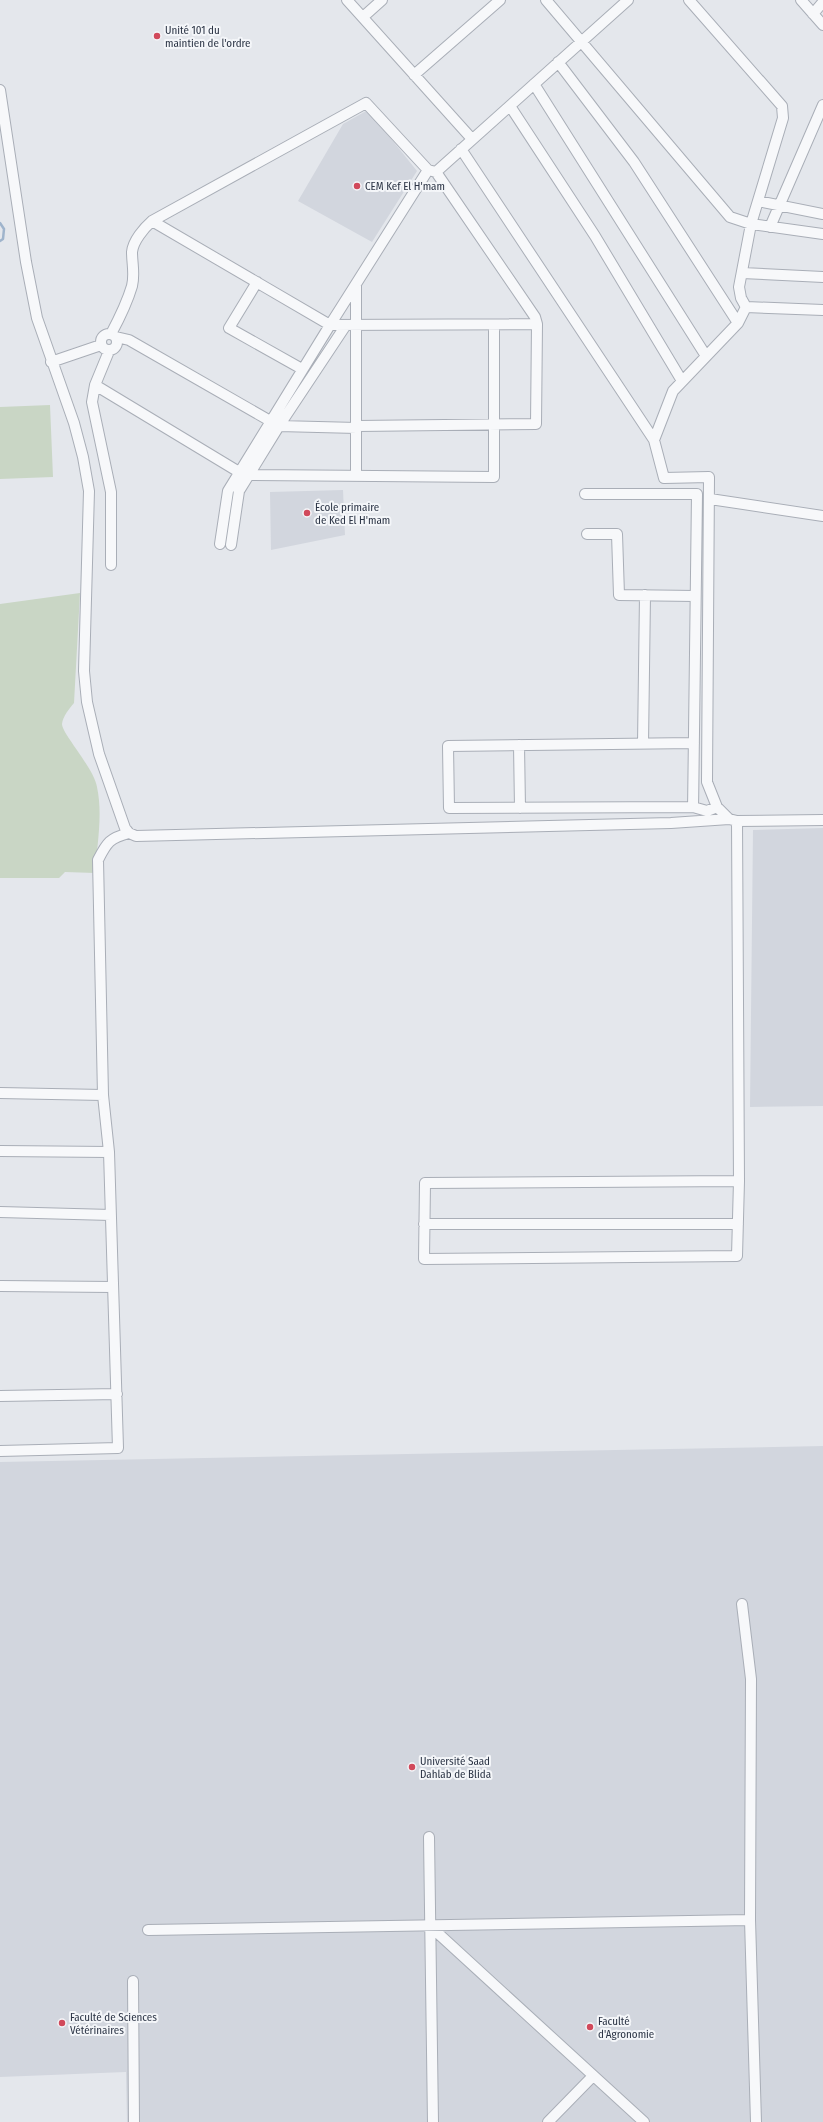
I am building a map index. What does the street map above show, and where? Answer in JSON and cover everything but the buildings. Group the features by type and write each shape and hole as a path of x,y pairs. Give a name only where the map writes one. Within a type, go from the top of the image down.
{"street":[{"path":"347,0 472,139"},
{"path":"363,17 382,0"},
{"path":"414,75 500,0"},
{"path":"546,0 730,217 751,224 823,234"},
{"path":"231,545 239,491 250,475 302,369 356,284 432,171 461,150 628,0"},
{"path":"689,0 782,106 783,118 751,224 739,286 741,298 746,307"},
{"path":"801,0 823,25"},
{"path":"814,14 823,2"},
{"path":"558,62 634,162 738,323"},
{"path":"534,84 706,356"},
{"path":"0,90 26,262 37,318 51,362 76,430 89,490 84,671 87,702 99,754 125,828 129,833 136,836 663,824 710,813 733,820"},
{"path":"51,362 105,348 114,350 117,345 113,336 132,286 134,275 134,247 143,230 152,221 366,103 432,171 535,317 537,324 536,424 357,427 275,424 129,340 113,336 103,337 105,348 92,402 111,492 111,565"},
{"path":"770,227 823,105"},
{"path":"510,106 595,236 682,380"},
{"path":"461,150 654,440 664,478 709,477 707,782 710,813"},
{"path":"758,201 823,214"},
{"path":"152,221 330,325 537,324"},
{"path":"742,273 823,277"},
{"path":"257,282 229,328 302,369"},
{"path":"356,284 351,325 357,427 356,476"},
{"path":"654,440 673,391 738,323 746,307"},
{"path":"746,307 823,310"},
{"path":"220,544 228,491 239,472 351,325"},
{"path":"95,385 239,472 250,475 494,477 494,325"},
{"path":"585,494 697,494 693,807"},
{"path":"710,498 823,516"},
{"path":"587,534 617,534 619,595 695,596"},
{"path":"643,744 645,595"},
{"path":"694,743 448,746 449,808 693,807 733,820 823,820"},
{"path":"519,745 520,808"},
{"path":"733,820 739,1181 737,1256 424,1259 425,1183 739,1181"},
{"path":"0,1451 118,1448 109,1152 103,1095 98,860 105,845 114,837 129,833"},
{"path":"0,1093 103,1095"},
{"path":"0,1151 109,1152"},
{"path":"0,1212 111,1215"},
{"path":"424,1224 738,1224"},
{"path":"0,1286 113,1287"},
{"path":"0,1396 117,1394"},
{"path":"742,1604 751,1679 750,1920 756,2122"},
{"path":"430,1837 433,2122"},
{"path":"148,1930 750,1920"},
{"path":"430,1926 644,2122"},
{"path":"134,1981 134,2122"},
{"path":"548,2122 593,2076"}],"shaded area":[{"name":"CEM Kef El H'mam","path":"368,110 417,171 372,242 298,201 343,124"},
{"name":"École primaire de Ked El H'mam","path":"343,490 345,535 271,550 270,492"},
{"path":"823,828 823,1106 750,1107 753,830"},
{"name":"Université Saad Dahlab de Blida","path":"823,1446 823,2122 127,2122 126,2072 0,2077 0,1462"}],"green space":[{"path":"50,405 53,477 0,479 0,407"},
{"path":"80,593 74,703 65,715 62,724 63,729 85,761 95,779 97,787 100,819 95,873 65,872 59,878 0,878 0,604"}],"waterway":[{"path":"0,223 4,229 3,239 0,241"}],"place":[{"name":"Unité 101 du maintien de l'ordre","path":"157,36"},
{"name":"CEM Kef El H'mam","path":"357,186"},
{"name":"École primaire de Ked El H'mam","path":"307,513"},
{"name":"Université Saad Dahlab de Blida","path":"412,1767"},
{"name":"Faculté de Sciences Vétérinaires","path":"62,2023"},
{"name":"Faculté d'Agronomie","path":"590,2027"}]}
